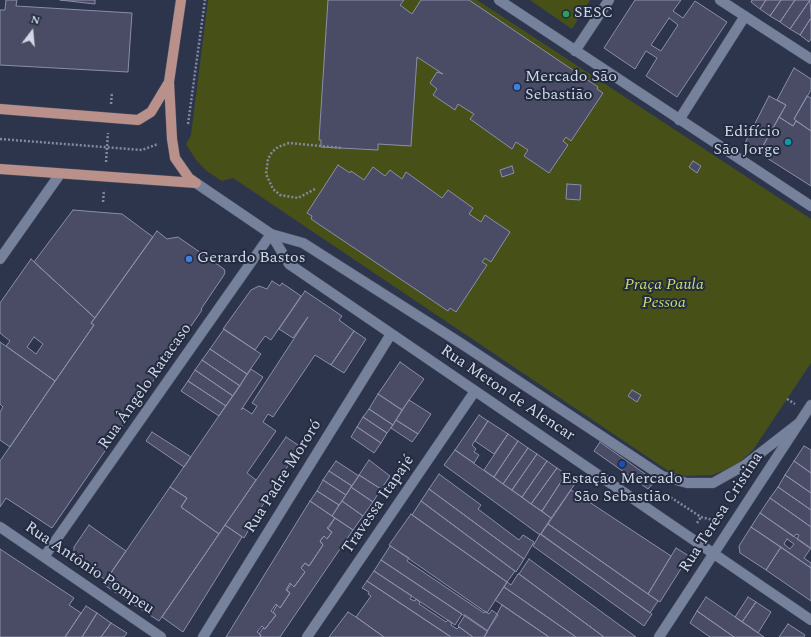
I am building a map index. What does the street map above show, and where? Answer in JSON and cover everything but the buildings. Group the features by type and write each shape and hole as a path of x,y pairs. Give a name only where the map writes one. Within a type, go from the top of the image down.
{"main road":[{"path":"181,0 169,82 175,158 189,178 196,183"},
{"path":"0,109 138,120 151,112 169,82"},
{"path":"0,169 196,183"}],"street":[{"path":"499,0 811,206"},
{"path":"575,51 609,0"},
{"path":"720,0 811,59"},
{"path":"679,120 745,16"},
{"path":"0,259 60,174"},
{"name":"Rua Meton de Alencar","path":"196,183 271,234 289,264 811,620"},
{"path":"271,234 303,243 462,344 662,476 687,483 713,483 745,465 799,423"},
{"name":"Rua Ângelo Ratacaso","path":"44,557 271,234"},
{"name":"Rua Padre Mororó","path":"203,637 391,334"},
{"name":"Travessa Itapajé","path":"307,637 475,391"},
{"name":"Rua Teresa Cristina","path":"659,637 811,405"},
{"name":"Rua Antônio Pompeu","path":"0,527 161,637"}],"path":[{"path":"186,130 188,125 205,0"},
{"path":"103,202 112,92"},
{"path":"0,139 142,150"},
{"path":"315,189 298,198 280,195 273,189 268,181 266,166 272,152 285,143 342,148"},
{"path":"658,489 701,517 721,522"},
{"path":"697,523 701,517"}],"green space":[{"name":"Praça Paula Pessoa","path":"208,0 477,0 811,219 811,363 753,450 735,466 712,475 684,476 670,472 233,178 222,181 208,172 196,160 186,144 191,135"},
{"name":"SESC","path":"530,0 590,0 572,29"}],"place":[{"name":"SESC","path":"566,14"},
{"name":"Mercado São Sebastião","path":"517,87"},
{"name":"Edifício São Jorge","path":"788,142"},
{"name":"Gerardo Bastos","path":"189,259"},
{"name":"Estação Mercado São Sebastião","path":"622,464"}]}
